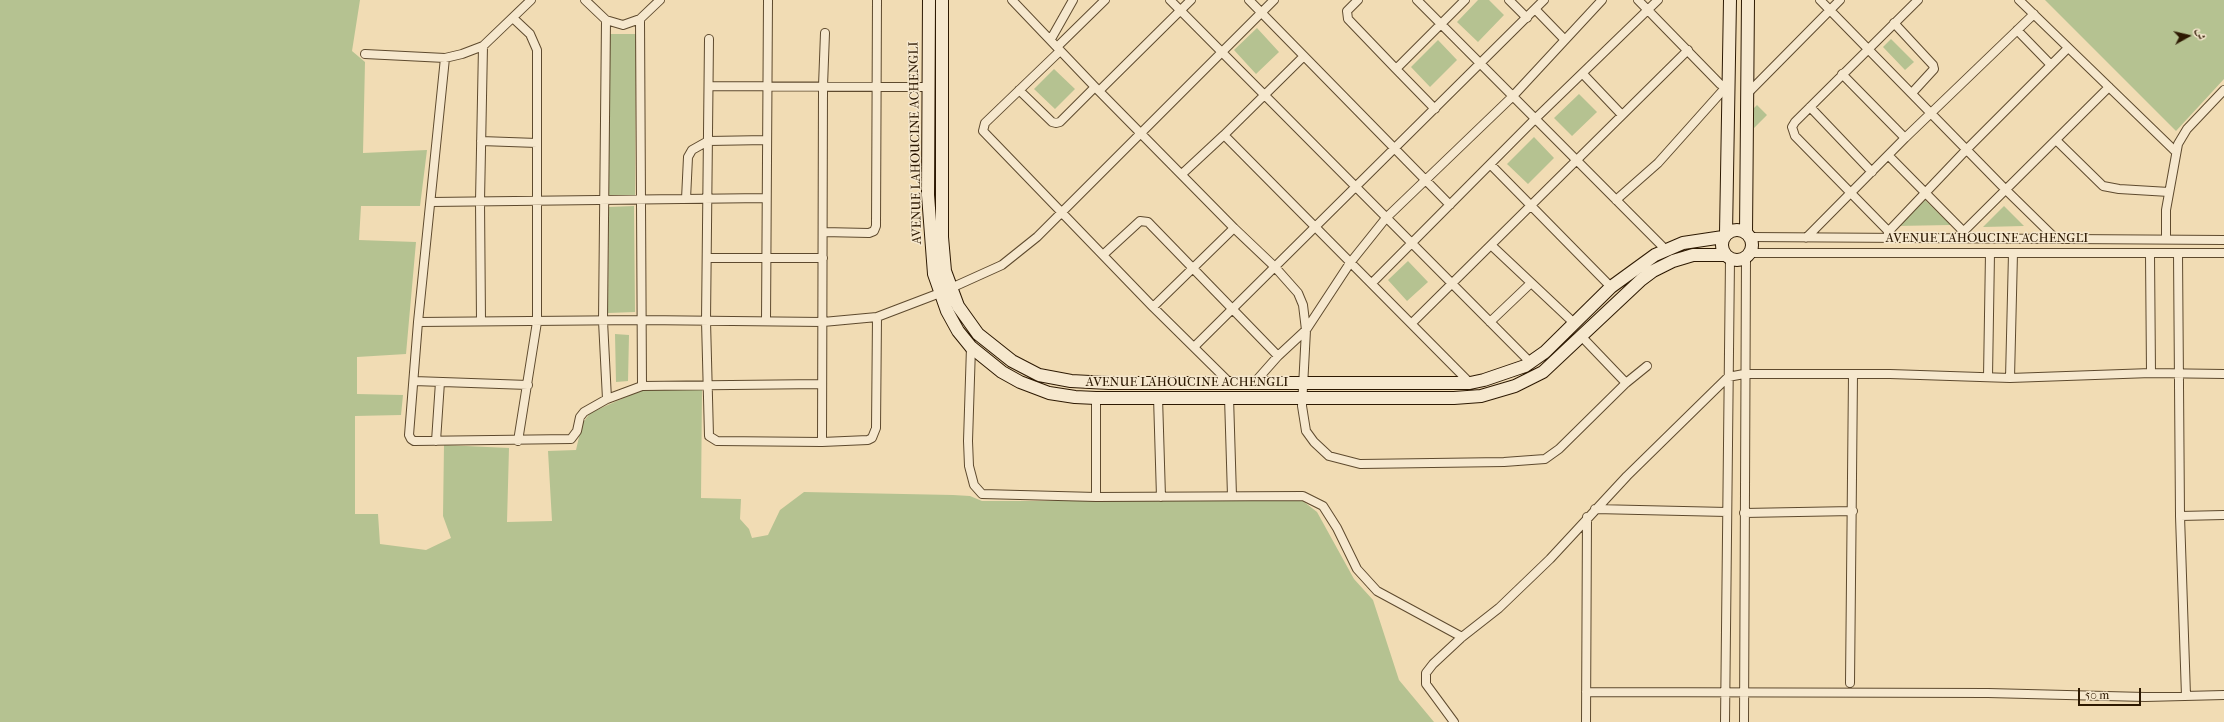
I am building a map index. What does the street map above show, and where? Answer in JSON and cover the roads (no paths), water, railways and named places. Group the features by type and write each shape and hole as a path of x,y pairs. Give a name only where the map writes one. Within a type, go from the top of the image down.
{"street":[{"path":"365,54 445,58 482,46 531,0"},
{"path":"585,0 606,20 623,25 640,20 660,0"},
{"path":"766,321 768,0"},
{"path":"823,232 869,232 874,231 876,226 877,0"},
{"name":"AVENUE LAHOUCINE ACHENGLI","path":"929,0 928,195 931,257 934,274 978,334 1012,361 1039,375 1071,381 1230,383 1470,383 1512,372 1545,352 1611,287 1627,274 1665,249 1683,243 1725,235"},
{"name":"AVENUE LAHOUCINE ACHENGLI","path":"942,0 942,237 946,291 958,331 972,347 985,359 1020,382 1049,393 1075,397 1096,398 1303,396 1454,398 1481,396 1515,386 1543,372 1641,280 1653,271 1672,261 1693,255 1728,257"},
{"path":"1012,0 1051,39 1097,89 1234,228 1274,266 1298,293 1303,306 1306,330 1302,406 1306,431 1323,452 1336,459 1360,464 1524,461 1545,459 1560,449 1626,383 1647,366"},
{"path":"1051,39 1073,0"},
{"path":"1105,0 1059,49 985,123 983,131 1104,254 1153,307 1230,383"},
{"path":"1170,0 1222,51 1354,187 1412,242 1530,362"},
{"path":"1019,90 1052,122 1060,122 1192,0"},
{"path":"1249,0 1450,205"},
{"path":"418,322 642,320 823,322 877,317 946,291 1002,265 1037,237 1274,0"},
{"path":"1358,0 1347,11 1348,19 1435,109"},
{"path":"1417,0 1665,249"},
{"path":"1396,69 1465,0"},
{"path":"1509,0 1527,18"},
{"path":"1194,347 1544,0"},
{"path":"1254,382 1278,356 1306,330 1350,263 1386,218 1513,96 1602,0"},
{"path":"1638,0 1727,89"},
{"path":"1372,283 1491,165 1535,119 1658,0"},
{"path":"1726,722 1728,257 1721,246 1725,235 1730,0"},
{"path":"1744,722 1744,374 1748,255 1752,245 1748,235 1748,0"},
{"path":"1820,0 2056,239"},
{"path":"1747,94 1840,0"},
{"path":"1894,238 1795,136 1792,127 1795,122 1842,74 1918,0"},
{"path":"2019,0 2176,152"},
{"path":"1535,9 1565,40"},
{"path":"1806,238 1889,156 1905,138 2034,14"},
{"path":"513,18 530,34 538,50 537,322 518,441"},
{"path":"606,20 603,321 607,398"},
{"path":"640,20 642,386"},
{"path":"1894,23 1933,65 1934,68 1912,93"},
{"path":"2017,30 2051,65"},
{"path":"822,442 823,86 825,33"},
{"path":"709,39 707,198 708,258 706,321 708,430 712,440 822,442 868,440 875,434 877,317"},
{"path":"481,321 480,201 482,46"},
{"path":"1888,232 1966,149 2068,48"},
{"path":"1412,323 1688,50"},
{"path":"1182,174 1304,56"},
{"path":"445,58 418,322 409,435 414,441 571,440 577,431 580,417 584,412 607,398 642,386 708,384 821,384"},
{"path":"1583,74 1622,115"},
{"path":"1842,74 1905,138"},
{"path":"709,86 928,87"},
{"path":"1957,238 2109,88"},
{"path":"1616,200 1658,163 1727,89"},
{"path":"2166,240 2166,210 2178,144 2186,129 2224,90"},
{"path":"1810,107 1872,172"},
{"path":"1224,135 1470,383"},
{"path":"686,199 688,157 692,150 708,141 767,140"},
{"path":"481,141 537,143"},
{"path":"2057,141 2102,186 2119,190 2169,192"},
{"path":"1889,156 1964,232"},
{"path":"1491,165 1611,287"},
{"path":"431,202 766,198"},
{"path":"1104,254 1140,221 1145,220 1193,267 1278,356"},
{"path":"1153,307 1234,228"},
{"path":"1725,235 1738,229 1748,235"},
{"name":"AVENUE LAHOUCINE ACHENGLI","path":"1748,235 1806,238 2224,240"},
{"path":"1491,244 1574,323"},
{"path":"2010,378 2014,253"},
{"path":"2178,253 2180,516 2186,696"},
{"name":"AVENUE LAHOUCINE ACHENGLI","path":"1748,255 2224,253"},
{"path":"1988,377 1990,254"},
{"path":"2150,254 2151,373"},
{"path":"1728,257 1738,260 1748,255"},
{"path":"708,258 823,258"},
{"path":"1490,322 1532,283"},
{"path":"1582,337 1626,383"},
{"path":"972,347 968,441 970,472 977,490 986,496 1303,496 1312,499 1323,506 1357,570 1377,591 1462,637"},
{"path":"1454,722 1429,690 1424,678 1432,664 1462,637 1499,608 1550,560 1587,517 1728,377 1744,374 1853,374 2010,378 2151,373 2224,374"},
{"path":"1850,684 1853,511 1853,374"},
{"path":"414,381 528,385"},
{"path":"436,441 440,382"},
{"path":"1158,397 1161,497"},
{"path":"1229,397 1232,496"},
{"path":"1096,398 1096,497"},
{"path":"1595,509 1727,512"},
{"path":"1744,513 1853,511"},
{"path":"2180,516 2224,515"},
{"path":"1586,722 1587,517"},
{"path":"1586,692 2186,696 2224,694"}]}
